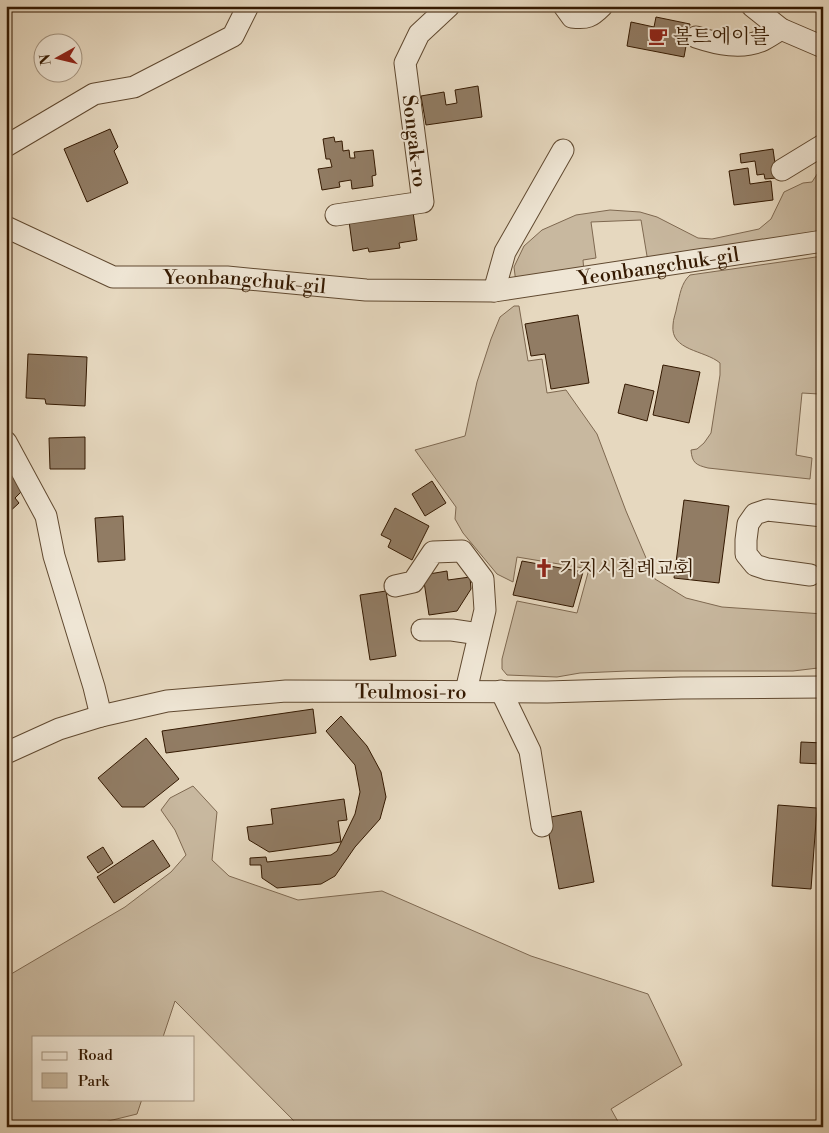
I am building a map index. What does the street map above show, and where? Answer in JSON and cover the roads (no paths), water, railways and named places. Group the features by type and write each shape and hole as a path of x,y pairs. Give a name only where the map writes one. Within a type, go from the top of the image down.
{"street":[{"path":"6,146 94,94 134,86 232,36 248,6"},
{"path":"564,6 572,17 585,18 595,13 602,6"},
{"path":"752,6 781,29 823,47"},
{"name":"Songak-ro","path":"336,215 423,202 405,63 418,34 447,7"},
{"path":"696,37 718,44 742,45 763,40 781,29"},
{"path":"782,170 823,145"},
{"path":"494,291 505,252 564,150"},
{"name":"Yeonbangchuk-gil","path":"6,227 113,277 227,277 366,290 494,291 823,241"},
{"path":"6,442 46,516 59,574 94,687 101,716"},
{"path":"810,575 768,569 755,565 746,554 748,524 755,514 767,510 823,516"},
{"path":"395,586 413,582 433,552 462,551 484,579 485,610 466,691"},
{"path":"422,630 452,630 479,634"},
{"name":"Teulmosi-ro","path":"6,753 59,729 101,716 167,701 286,691 501,691 823,687"},
{"path":"501,691 530,751 542,826"}],"place":[{"name":"볼트에이블","path":"658,36"},
{"name":"기지시침례교회","path":"544,568"}]}
